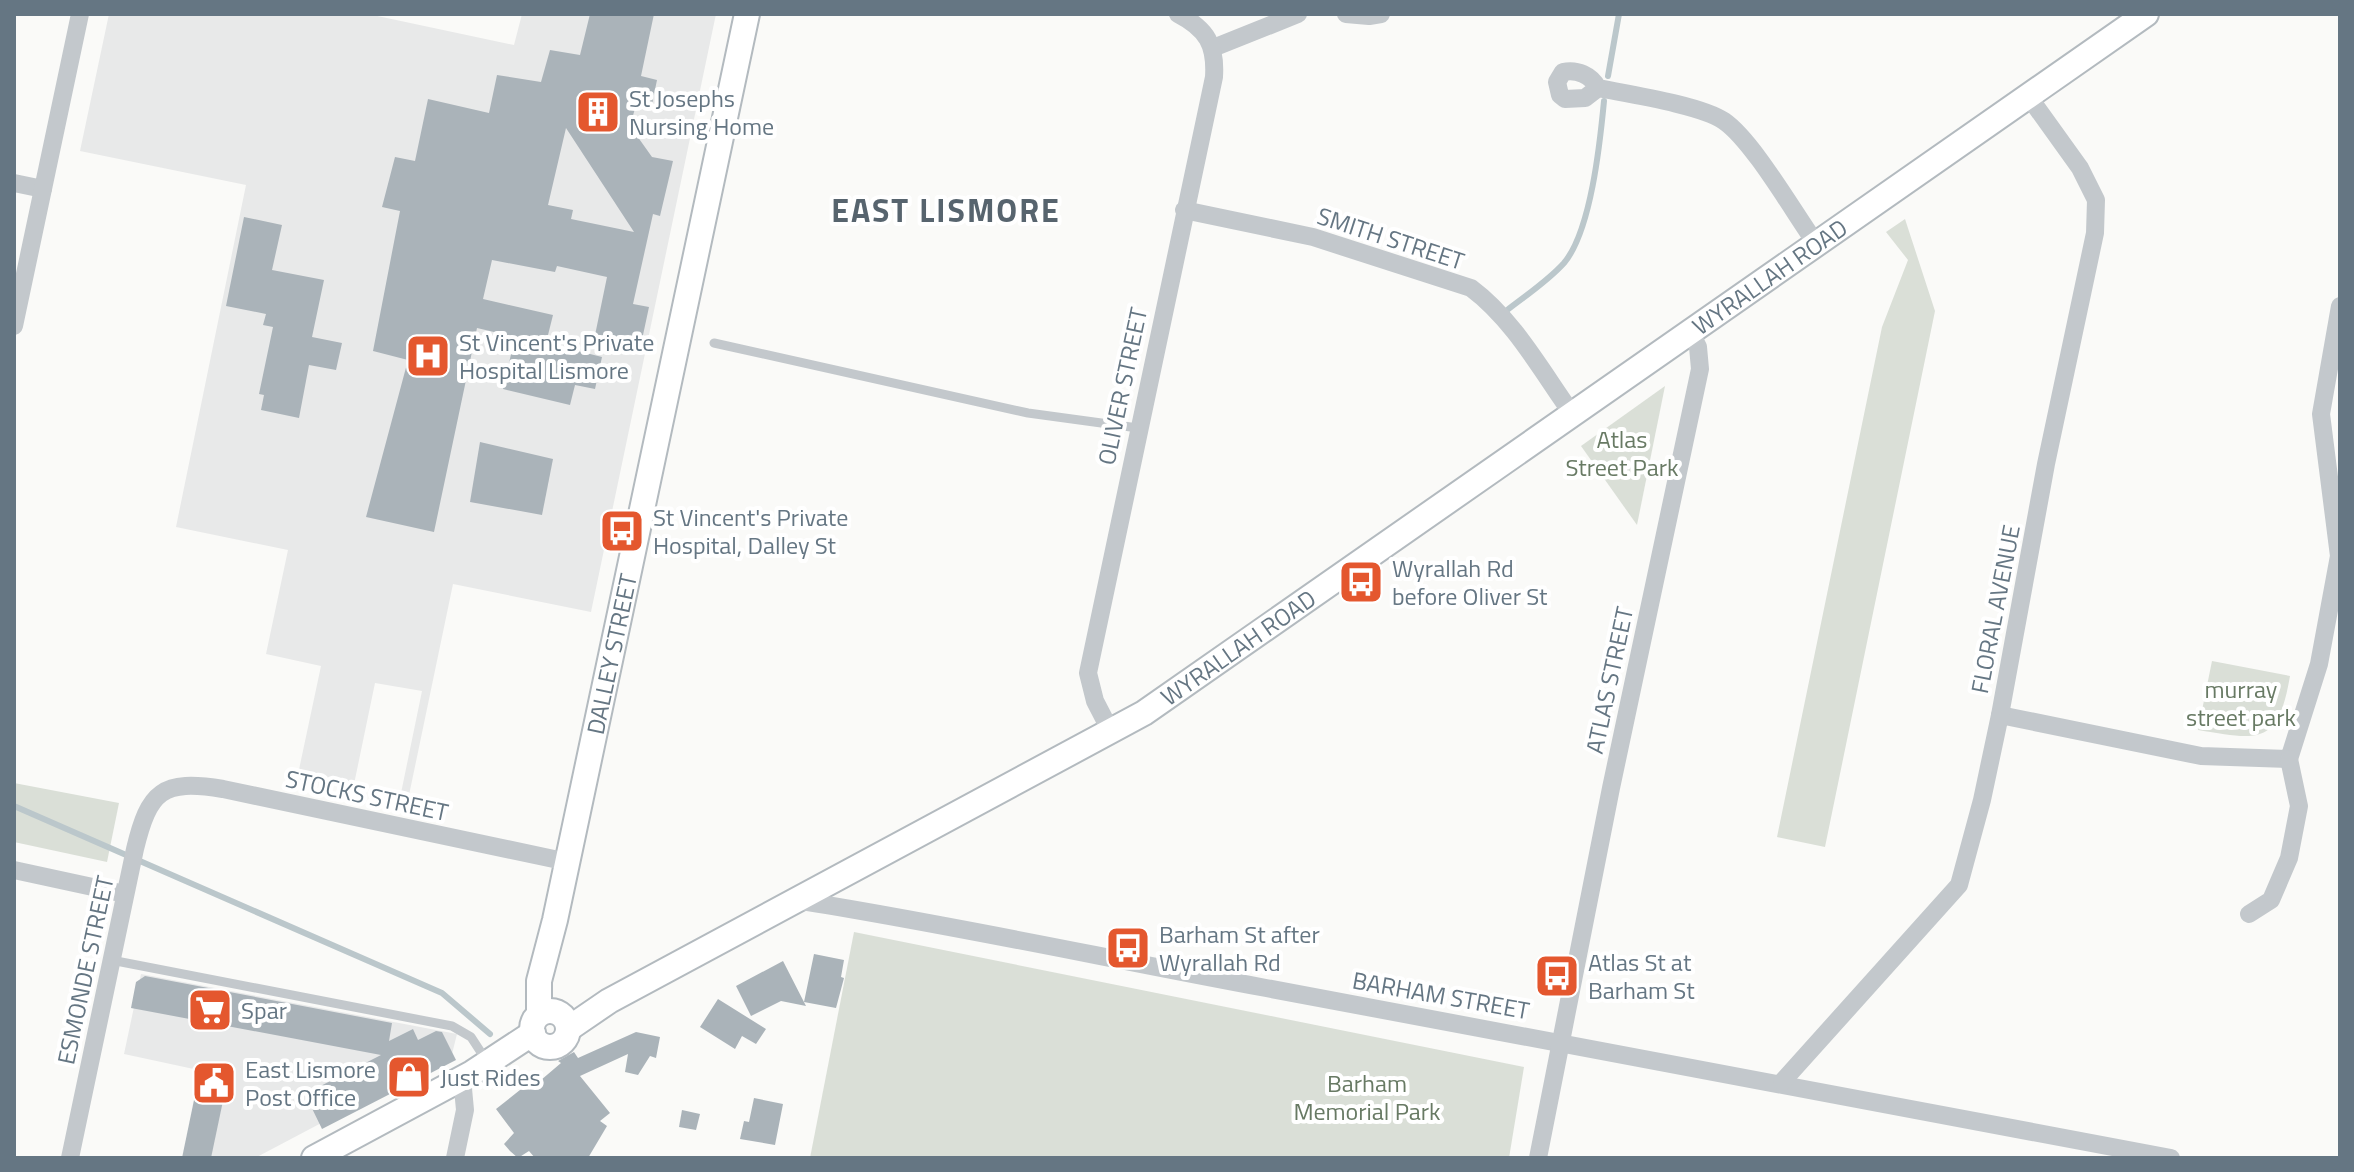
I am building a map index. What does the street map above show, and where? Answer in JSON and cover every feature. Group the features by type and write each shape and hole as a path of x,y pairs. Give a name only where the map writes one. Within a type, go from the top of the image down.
{"main road":[{"name":"DALLEY STREET","path":"551,1025 539,981 568,862 747,14"},
{"name":"WYRALLAH ROAD","path":"314,1158 474,1071 496,1067 551,1025 609,1001 1144,713 2146,14"}],"street":[{"path":"14,326 80,14"},
{"path":"1178,14 1197,26 1213,48 1298,14"},
{"path":"1346,14 1381,14"},
{"name":"OLIVER STREET","path":"1111,732 1095,701 1088,673 1184,210 1209,104 1215,59 1213,48"},
{"path":"1598,88 1710,114 1724,121 1740,136 1817,245"},
{"name":"FLORAL AVENUE","path":"1782,1082 1959,885 1982,800 2046,464 2095,233 2096,200 2085,178 2029,97"},
{"path":"14,183 43,189"},
{"name":"SMITH STREET","path":"1184,210 1313,237 1471,288 1507,322 1573,415"},
{"path":"2249,914 2271,900 2289,858 2299,806 2289,759 2319,664 2339,556 2321,414 2340,306"},
{"name":"ATLAS STREET","path":"1538,1158 1700,369 1700,355 1690,331"},
{"path":"2000,715 2201,756 2289,759"},
{"name":"STOCKS STREET","path":"157,796 181,785 223,789 568,862"},
{"name":"ESMONDE STREET","path":"70,1158 141,823 157,796"},
{"path":"14,870 125,894"},
{"name":"BARHAM STREET","path":"796,900 895,915 1265,988 1782,1082 2171,1158"},
{"path":"455,1158 474,1071"}],"lane":[{"path":"714,343 1028,413 1138,428"},
{"path":"111,960 452,1026 471,1037 474,1071"}],"shaded area":[{"name":"St Vincent's Private Hospital Lismore","path":"109,14 368,14 514,45 522,14 716,14 591,612 453,584 408,800 400,798 422,691 375,683 353,789 297,779 321,666 266,654 288,550 176,527 246,185 80,151"},
{"path":"141,974 457,1034 452,1054 255,1158 185,1158 203,1071 124,1054"}],"green space":[{"path":"1905,219 1935,311 1825,847 1777,837 1882,327 1908,260 1886,232"},
{"name":"Atlas Street Park","path":"1665,386 1637,525 1581,446"},
{"name":"murray street park","path":"2212,661 2290,676 2285,699 2272,726 2251,736 2198,730"},
{"path":"14,783 119,803 107,862 14,842"},
{"name":"Barham Memorial Park","path":"854,932 1524,1067 1509,1158 810,1158"}],"building":[{"path":"590,14 654,14 641,76 657,80 651,109 636,105 630,126 652,157 673,161 660,216 653,214 633,304 649,307 640,349 594,340 607,277 557,266 555,272 492,260 483,299 553,315 546,343 602,357 595,389 575,385 570,405 503,389 515,337 477,328 434,532 366,517 408,360 373,351 400,211 382,207 395,157 415,161 428,99 489,113 497,75 541,82 550,50 580,55","holes":["566,128 634,232 571,219 573,210 548,205"]},
{"path":"244,217 282,225 272,270 324,280 312,337 342,343 336,370 309,365 299,418 261,410 264,395 259,394 273,327 263,325 266,314 226,306"},
{"path":"480,442 553,459 542,515 470,502"},
{"path":"814,954 844,960 841,977 844,978 836,1008 804,1002"},
{"path":"783,961 806,1006 781,1001 751,1016 736,986"},
{"path":"145,976 392,1023 389,1041 413,1029 418,1040 436,1031 442,1032 456,1060 322,1129 305,1094 381,1055 131,1008 136,982"},
{"path":"718,999 766,1029 756,1044 742,1036 735,1049 700,1027"},
{"path":"636,1032 660,1037 656,1058 650,1056 638,1075 625,1072 628,1054 580,1076 610,1113 600,1121 607,1126 588,1158 535,1158 529,1151 518,1158 510,1151 504,1144 514,1133 496,1109 530,1082 534,1086 561,1063 558,1061 574,1052 578,1058"},
{"path":"200,1071 228,1077 211,1158 182,1158"},
{"path":"754,1098 783,1104 775,1145 740,1139 744,1121 749,1122"},
{"path":"682,1110 700,1114 696,1130 679,1127"}],"waterway":[{"path":"1608,76 1619,14"},
{"path":"1506,311 1551,276 1573,249 1593,186 1604,101"},
{"path":"14,806 442,993 490,1034"}],"place":[{"name":"St Josephs Nursing Home","path":"598,112"},
{"name":"St Vincent's Private Hospital Lismore","path":"428,356"},
{"name":"St Vincent's Private Hospital, Dalley St","path":"622,531"},
{"name":"Wyrallah Rd before Oliver St","path":"1361,582"},
{"name":"Barham St after Wyrallah Rd","path":"1128,948"},
{"name":"Atlas St at Barham St","path":"1557,976"},
{"name":"Spar","path":"210,1010"},
{"name":"Just Rides","path":"409,1077"},
{"name":"East Lismore Post Office","path":"214,1083"}],"district":[{"name":"EAST LISMORE","path":"946,210"}]}
